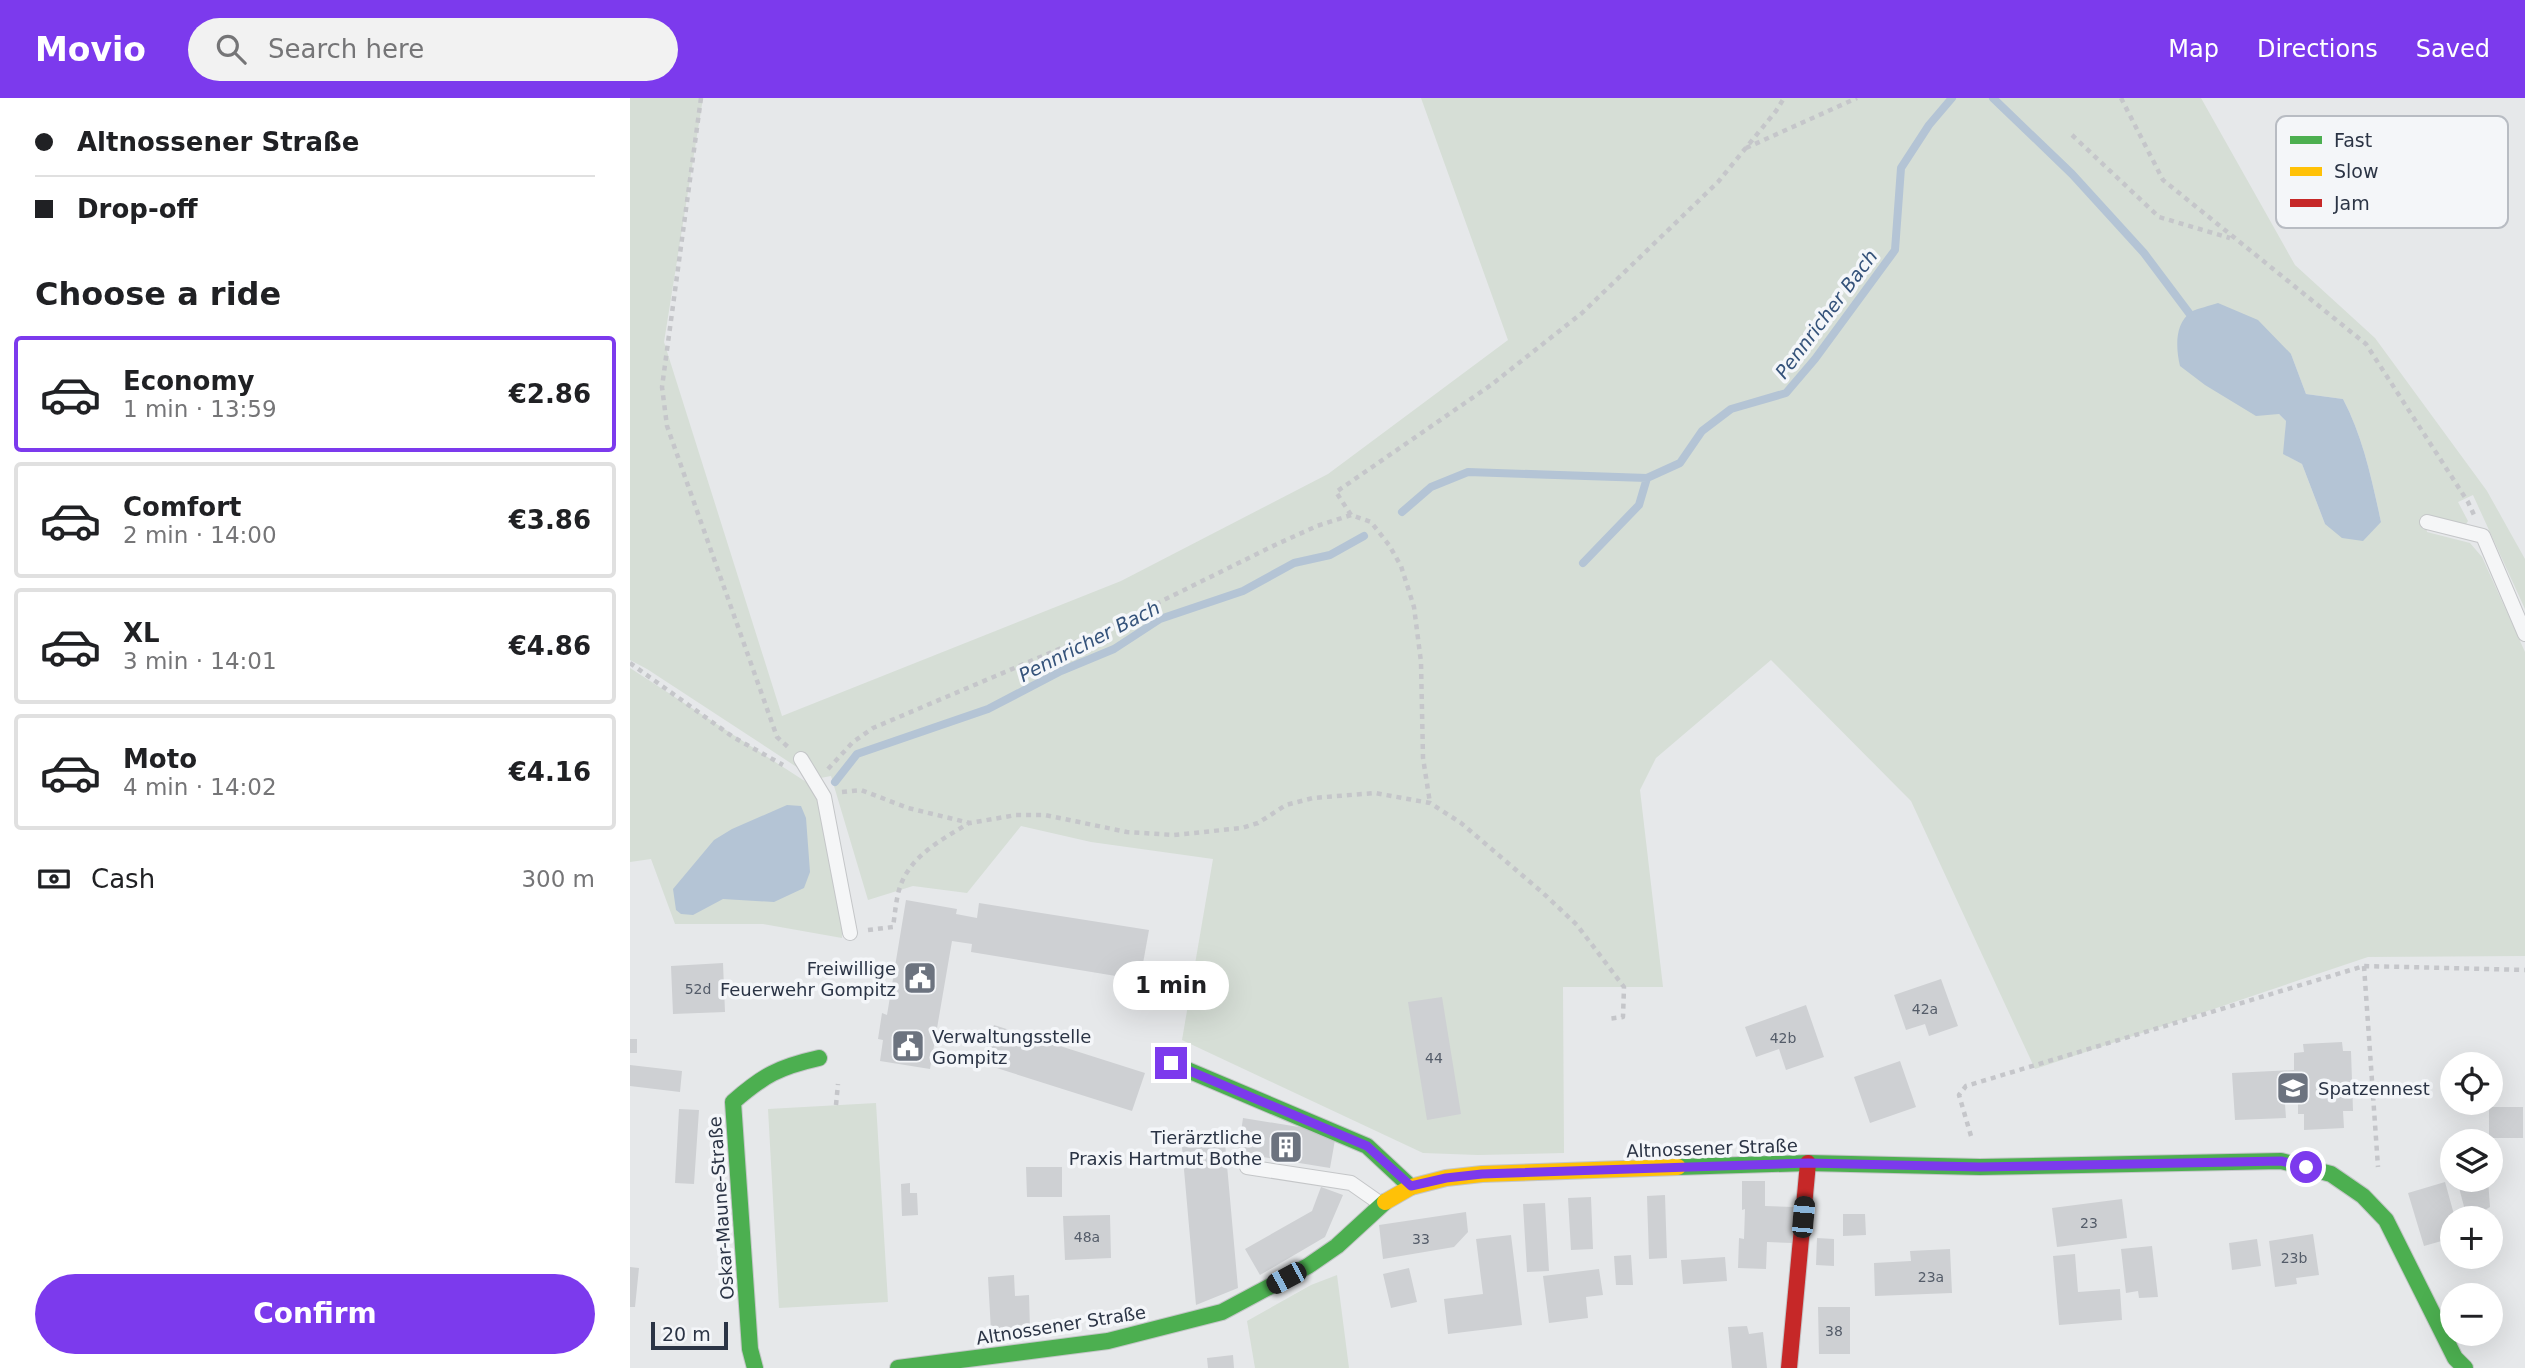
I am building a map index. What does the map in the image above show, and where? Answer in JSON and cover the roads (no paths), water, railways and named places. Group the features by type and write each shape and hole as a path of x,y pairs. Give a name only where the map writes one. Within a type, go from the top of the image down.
{"street":[{"name":"Oskar-Maune-Straße","path":"755,1368 750,1349 733,1102 762,1077 791,1063 819,1058"},
{"path":"1171,1063 1367,1146 1411,1186"},
{"name":"Altnossener Straße","path":"898,1368 1108,1341 1222,1312 1308,1266 1337,1246 1382,1204 1411,1186 1446,1178 1482,1174 1808,1163 1980,1167 2281,1161 2331,1174 2363,1196 2386,1220 2455,1358 2465,1368"},
{"path":"1789,1368 1808,1163"}],"lane":[{"path":"2427,522 2483,536 2525,634"},
{"path":"802,759 824,797 850,933"},
{"path":"1247,1167 1351,1183 1382,1204"}],"water":[{"path":"2218,303 2258,320 2291,354 2306,394 2343,399 2361,444 2381,522 2363,541 2342,538 2325,524 2302,464 2283,454 2286,421 2279,414 2256,416 2205,385 2180,366 2177,345 2179,330 2185,317 2197,309"},
{"path":"787,805 801,806 806,818 810,872 804,888 774,902 723,899 693,915 681,914 676,910 673,889 714,840 732,829"}],"waterway":[{"name":"Pennricher Bach","path":"1402,512 1431,487 1468,472 1647,478 1680,463 1702,431 1731,409 1786,393 1815,359 1895,250 1901,168 1929,125 1952,98"},
{"path":"1993,98 2072,174 2144,253 2189,313"},
{"path":"1583,563 1639,505 1647,478"},
{"name":"Pennricher Bach","path":"835,782 857,754 988,709 1061,671 1114,649 1160,619 1243,591 1294,563 1330,555 1364,536"}],"place":[{"name":"Freiwillige Feuerwehr Gompitz","path":"920,978"},
{"name":"Verwaltungsstelle Gompitz","path":"908,1046"},
{"name":"Spatzennest","path":"2293,1088"},
{"name":"Tierärztliche Praxis Hartmut Bothe","path":"1286,1147"}]}
